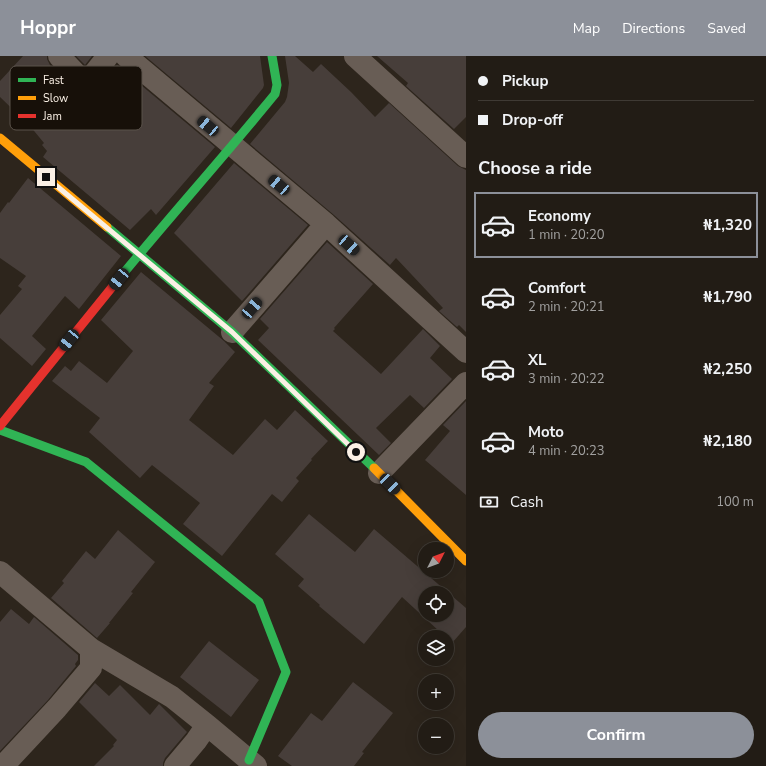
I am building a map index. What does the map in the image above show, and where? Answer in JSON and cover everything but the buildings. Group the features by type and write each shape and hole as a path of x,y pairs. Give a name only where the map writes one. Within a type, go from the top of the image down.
{"street":[{"path":"59,56 69,66"},
{"path":"100,66 108,56"},
{"path":"126,56 138,66"},
{"path":"0,426 139,254 275,94 277,85 272,56"},
{"path":"355,56 466,157"},
{"path":"142,70 326,224 466,352"},
{"path":"0,138 232,332 379,473 466,561"},
{"path":"232,332 326,224"},
{"path":"379,473 466,383"},
{"path":"0,430 86,462 258,602 286,672 252,763 172,697 90,649 0,572"},
{"path":"2,766 91,668 90,649"},
{"path":"175,766 207,725"}],"traffic: fast":[{"path":"113,286 275,94 277,85 272,56"},
{"path":"107,227 232,332 374,468"},
{"path":"0,430 86,462 259,602 286,672 249,760"}],"traffic: slow":[{"path":"0,138 107,227"},
{"path":"374,468 466,561"}],"traffic: jam":[{"path":"0,426 113,286"}],"route":[{"path":"46,177 232,332 356,452"}]}
